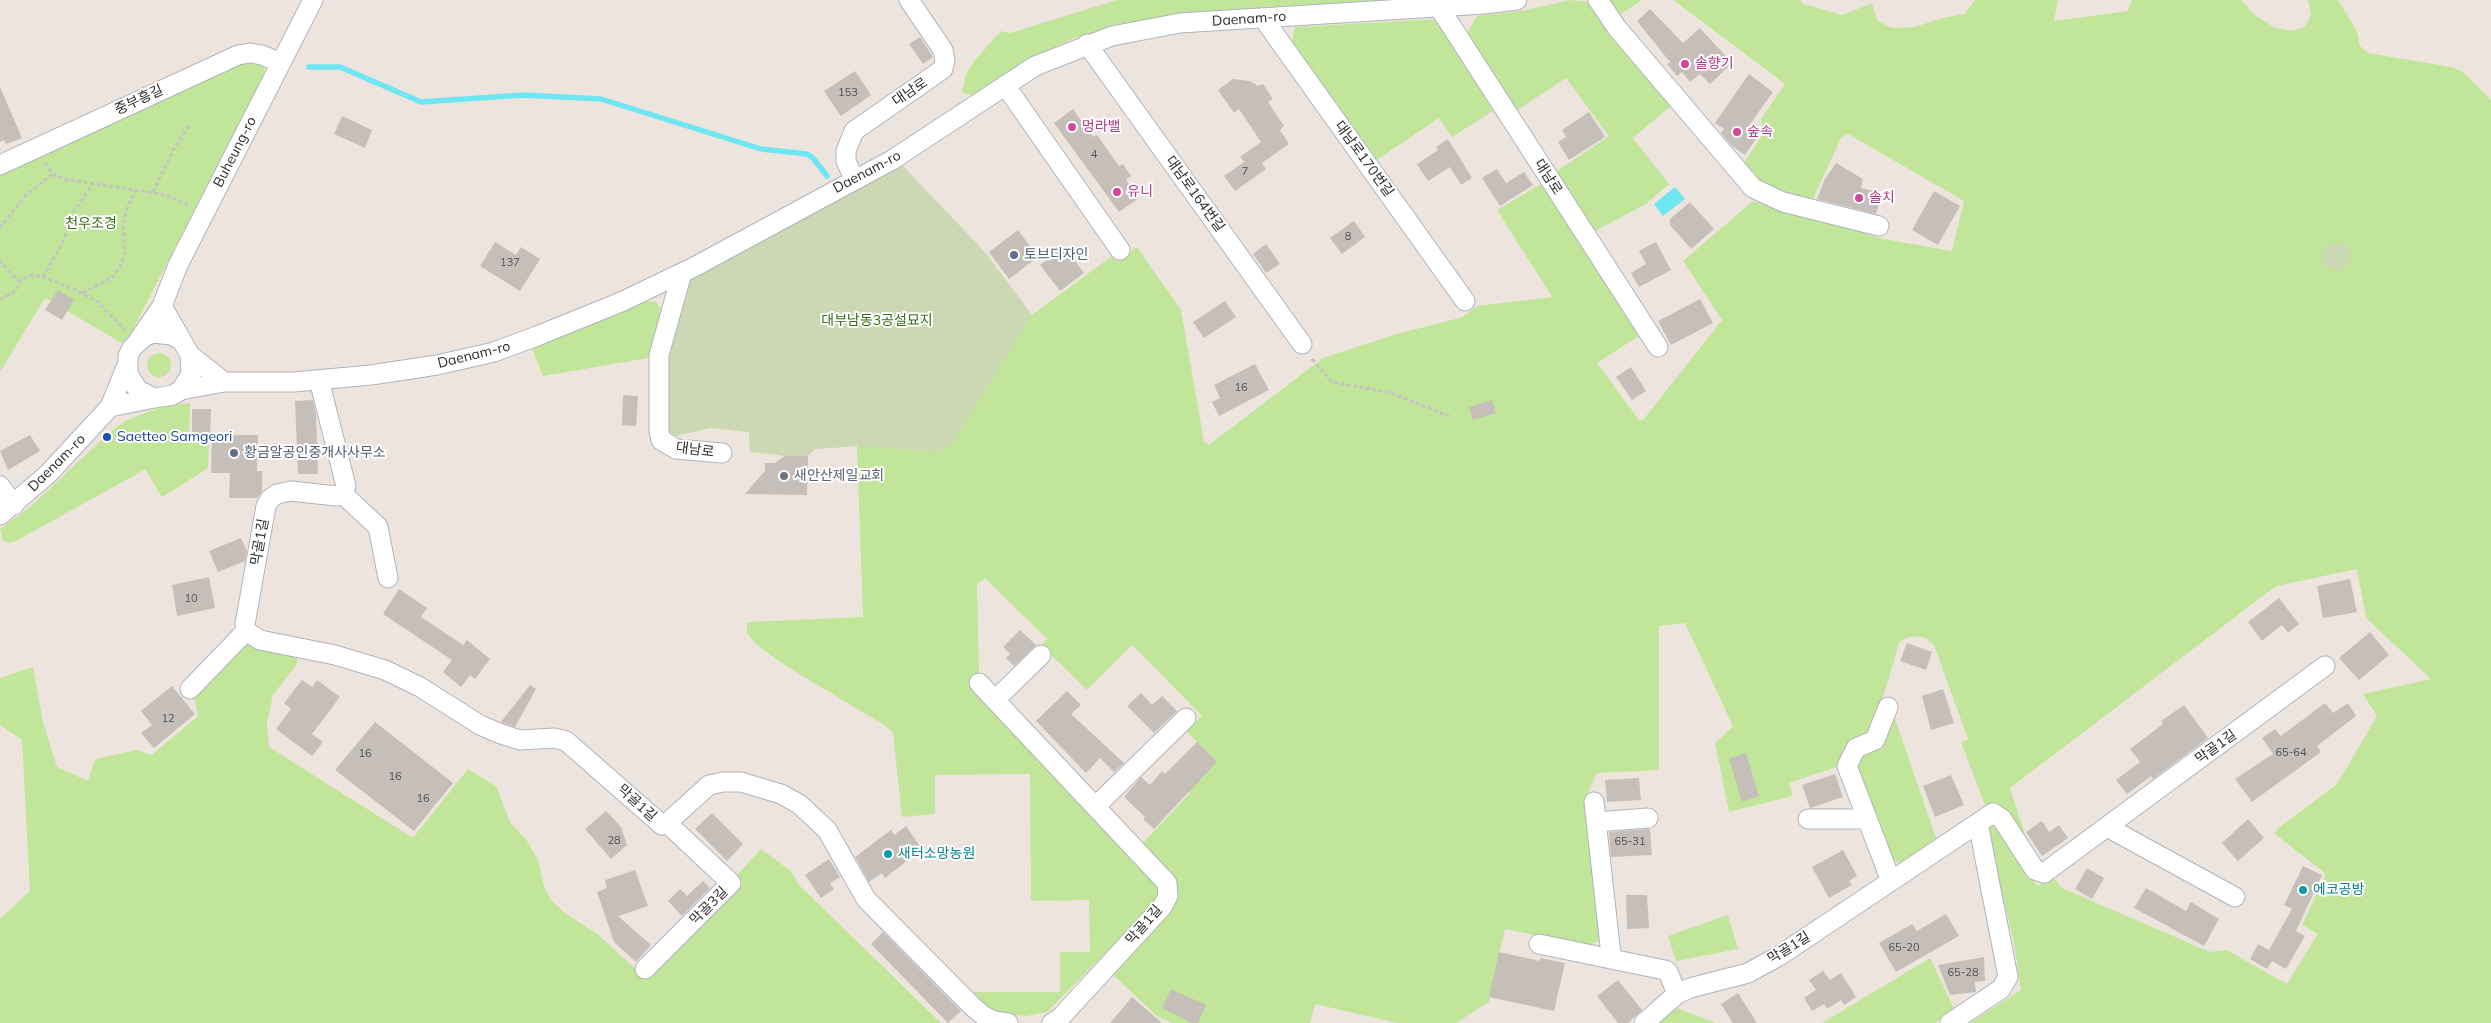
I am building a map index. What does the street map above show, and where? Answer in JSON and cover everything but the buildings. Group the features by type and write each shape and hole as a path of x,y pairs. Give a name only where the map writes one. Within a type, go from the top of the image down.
{"street":[{"name":"Buheung-ro","path":"134,339 162,306 178,265 313,0"},
{"name":"대남로","path":"854,179 846,161 846,151 854,131 943,69 945,60 943,50 909,0"},
{"name":"Daenam-ro","path":"181,390 224,382 319,380 437,365 494,352 621,302 682,273 923,141 1035,66 1087,44 1119,34 1180,23 1439,7 1517,0"},
{"path":"1598,0 1617,28 1753,188 1783,202 1879,226"},
{"name":"대남로","path":"1439,7 1658,347"},
{"name":"대남로170번길","path":"1263,18 1465,301"},
{"name":"대남로164번길","path":"1087,44 1302,344"},
{"name":"중부흥길","path":"0,165 238,55 250,53 262,55 281,63"},
{"path":"1005,85 1120,250"},
{"name":"대남로","path":"682,273 658,355 659,431 661,440 676,449 722,453"},
{"path":"162,306 179,339 190,355 224,382"},
{"path":"110,408 127,364 134,339 154,333 163,333 179,339"},
{"path":"110,408 154,398 164,398 181,390 191,374 190,355"},
{"path":"127,364 132,382 145,395 154,398"},
{"path":"319,380 346,486 343,494 378,526 388,578"},
{"name":"Daenam-ro","path":"7,510 48,474 110,408"},
{"path":"0,486 7,510"},
{"name":"막골1길","path":"343,494 336,496 291,491 277,494 270,500 266,506 245,624 246,631 260,640 335,655 385,670 420,687 480,725 501,734 520,740 554,738 566,741 662,825 667,823 709,785 723,782 741,782 799,804 827,830 866,899 984,1016 994,1021 1008,1023"},
{"path":"190,689 246,631"},
{"path":"996,700 1041,655"},
{"name":"막골1길","path":"1644,1023 1677,994 1690,988 1748,973 1779,956 1993,813 1999,815 2035,870 2044,873 2325,666"},
{"name":"막골1길","path":"979,683 1167,883 1168,896 1162,907 1060,1021"},
{"path":"1888,707 1875,740 1856,748 1847,766 1891,881"},
{"path":"1096,806 1186,718"},
{"path":"1594,802 1611,955 1616,960"},
{"path":"1596,822 1648,818"},
{"path":"1808,819 1867,819"},
{"name":"막골3길","path":"645,969 731,883 667,823"},
{"path":"1950,1023 2001,988 2008,977 1978,823"},
{"path":"2107,827 2235,897"},
{"path":"1539,944 1665,970 1668,972 1677,994"}],"path":[{"path":"152,192 173,150 190,124"},
{"path":"39,147 46,167 64,179 92,185 152,192 178,199 194,211"},
{"path":"0,228 26,195 54,174"},
{"path":"43,277 63,242 74,211 92,185"},
{"path":"83,294 114,276 122,264 125,253 123,226 126,212 135,191"},
{"path":"0,260 20,282"},
{"path":"0,299 12,294 20,282 33,275 43,277 98,302 134,339"},
{"path":"1302,344 1325,376 1332,382 1391,393 1451,417"}],"green space":[{"path":"1117,0 1407,0 1178,14 1140,21 1074,38 1032,57 972,95 962,92 966,74 975,60 1001,31 1010,33"},
{"path":"1570,0 1589,2 1671,106 1633,138 1669,184 1646,204 1595,231 1557,171 1609,136 1566,78 1516,111 1469,38 1468,31 1477,16 1521,11"},
{"path":"1607,0 1642,0 1618,16"},
{"path":"1673,0 1800,0 1803,4 1842,15 1872,3 1878,21 1892,28 1915,27 1939,19 1964,14 1975,0 2058,0 2054,21 2128,11 2132,0 2241,0 2256,16 2276,28 2292,31 2305,27 2311,15 2308,0 2338,0 2357,31 2360,46 2368,53 2452,67 2463,72 2491,100 2491,1023 1970,1023 2021,990 2014,943 1986,826 1992,825 2007,840 2037,886 2053,877 2062,888 2210,952 2227,950 2287,984 2318,934 2302,925 2326,874 2275,834 2277,829 2337,784 2377,716 2363,694 2431,679 2366,618 2357,569 2276,586 2010,788 2031,854 2003,808 1995,804 1986,808 1961,742 1968,739 1934,645 1926,638 1916,636 1905,638 1899,643 1885,691 1869,734 1850,742 1839,766 1789,783 1793,796 1729,812 1715,743 1733,726 1685,623 1659,626 1659,770 1597,773 1585,799 1600,934 1598,941 1588,946 1505,929 1489,1002 1456,1023 1397,1023 1315,1004 1310,1023 1172,1023 1157,1016 1111,973 1143,939 1177,896 1173,876 1143,843 1190,793 1188,791 1197,742 1186,731 1202,716 1132,645 1087,690 1041,645 1047,639 985,578 977,585 979,674 971,683 1159,887 1154,904 1047,1012 1027,1016 994,1014 966,992 1060,992 1060,952 1090,952 1089,900 1031,901 1030,774 935,775 935,814 902,817 893,733 884,725 786,666 757,645 747,633 747,622 863,617 857,446 815,449 808,456 750,452 749,432 710,428 675,436 669,431 984,251 1032,315 1112,256 1116,261 1137,247 1181,310 1204,442 1209,445 1323,358 1393,335 1463,317 1477,306 1552,297 1497,210 1543,183 1639,336 1597,363 1639,420 1643,420 1722,320 1683,261 1753,201 1884,239 1952,251 1964,201 1848,134 1841,138 1811,203 1769,190 1741,167 1763,134 1761,119 1785,84"},
{"path":"1439,19 1493,111 1452,137 1439,118 1377,160 1294,47 1292,40 1295,27"},
{"name":"천우조경","path":"244,59 264,63 264,74 125,345 45,298 0,372 0,172"},
{"name":"대부남동3공설묘지","path":"901,164 984,251 1032,315 954,441 940,452 857,446 815,449 808,456 785,456 750,452 749,432 710,428 675,436 669,431 666,424 667,356 686,281"},
{"path":"2346,243 2352,256 2348,265 2338,271 2325,267 2321,256 2328,244"},
{"path":"647,301 656,302 661,309 654,357 543,376 532,349"},
{"path":"159,353 167,357 171,365 167,373 159,377 151,373 147,365 151,357"},
{"path":"190,403 189,439 209,440 208,468 163,497 146,470 144,470 16,541 9,543 3,540 0,529 30,507 108,434 125,421 160,407"},
{"path":"248,642 295,653 297,658 297,664 273,695 267,723 269,747 413,838 468,769 496,786 510,822 527,841 538,860 544,886 552,901 565,913 597,934 646,978 743,883 736,876 761,849 791,871 799,885 941,1023 0,1023 0,919 30,891 22,740 0,725 0,678 33,667 43,722 57,767 88,781 95,759 137,750 152,755 198,716 194,695"},
{"path":"1894,716 1938,844 1906,863 1900,864 1890,857 1855,766 1856,760"},
{"path":"1728,915 1738,949 1676,961 1668,936"},
{"path":"1930,958 1955,1010 1935,1023 1822,1023"},
{"path":"1677,1008 1716,1023 1653,1023"}],"water":[{"path":"1675,187 1685,199 1663,216 1654,204"}],"waterway":[{"path":"309,67 340,67 421,102 523,95 601,99 761,149 807,154 813,158 827,176"}],"place":[{"name":"솔향기","path":"1685,64"},
{"name":"멍라밸","path":"1072,127"},
{"name":"숲속","path":"1737,132"},
{"name":"유니","path":"1117,192"},
{"name":"솔치","path":"1859,198"},
{"name":"토브디자인","path":"1014,255"},
{"name":"Saetteo Samgeori","path":"107,437"},
{"name":"황금알공인중개사사무소","path":"234,453"},
{"name":"새안산제일교회","path":"784,476"},
{"name":"새터소망농원","path":"888,854"},
{"name":"에코공방","path":"2303,890"}]}
